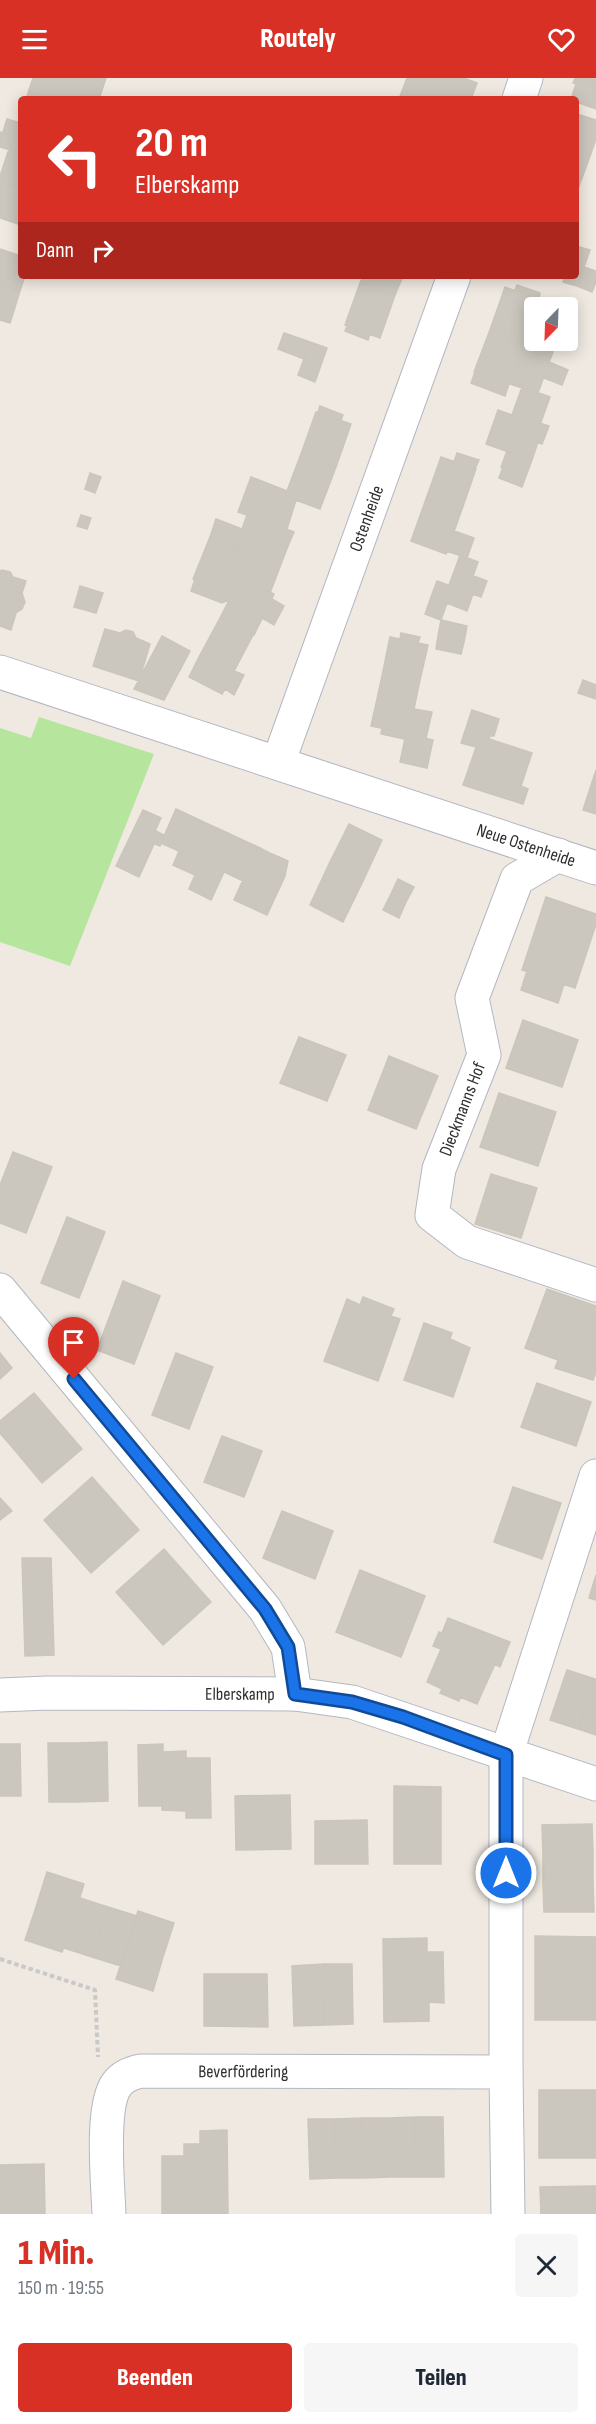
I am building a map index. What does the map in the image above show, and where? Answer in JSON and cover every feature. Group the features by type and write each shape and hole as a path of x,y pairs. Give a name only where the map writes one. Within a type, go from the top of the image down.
{"street":[{"path":"520,96 526,78"},
{"name":"Ostenheide","path":"278,763 453,279"},
{"path":"0,672 278,763"},
{"name":"Neue Ostenheide","path":"278,763 596,868"},
{"name":"Dieckmanns Hof","path":"558,855 517,879 472,998 484,1055 439,1169 432,1215 467,1242 596,1285"},
{"path":"0,1290 265,1609 288,1647 295,1694"},
{"path":"508,2214 506,1755 596,1476"},
{"name":"Elberskamp","path":"0,1695 47,1693 295,1694 352,1702 403,1717 506,1755 596,1784"},
{"name":"Beverfördering","path":"117,2084 129,2074 141,2071 506,2072"},
{"path":"109,2214 109,2106 117,2084"}],"path":[{"path":"0,1959 95,1990 99,2066 117,2084"}],"green space":[{"path":"39,717 154,754 70,966 0,942 0,728 31,738"}],"building":[{"path":"33,78 106,78 100,96 27,96"},
{"path":"407,78 464,78 477,83 472,96 400,96"},
{"path":"575,78 596,78 596,109 579,103 579,96 572,96 576,84 573,83"},
{"path":"579,115 596,120 596,127 579,121"},
{"path":"7,119 18,122 18,138 3,132"},
{"path":"579,121 596,127 596,139 585,170 579,168"},
{"path":"0,132 18,138 18,152 0,147"},
{"path":"9,149 18,152 18,188 0,182"},
{"path":"579,168 585,170 579,186"},
{"path":"0,182 18,188 18,224 0,218"},
{"path":"579,247 590,250 584,267 579,265"},
{"path":"0,249 18,255 18,279 24,279 20,291 0,284"},
{"path":"579,265 584,267 577,286 563,282 564,279 579,279"},
{"path":"584,267 596,271 596,282 592,292 577,286"},
{"path":"362,279 402,279 395,295 360,283"},
{"path":"360,283 395,295 380,338 345,325"},
{"path":"0,284 20,291 10,323 0,320"},
{"path":"517,285 540,293 539,297 534,297 515,290"},
{"path":"505,287 532,297 524,297 524,342 490,330"},
{"path":"347,326 370,333 368,340 345,331"},
{"path":"490,330 524,342 510,384 474,372"},
{"path":"284,333 310,342 304,359 278,349"},
{"path":"310,342 327,348 321,365 304,359"},
{"path":"524,345 524,351 553,352 544,376 516,366"},
{"path":"304,359 321,365 315,382 298,375"},
{"path":"549,362 568,370 562,385 544,378"},
{"path":"516,366 544,376 538,393 510,384"},
{"path":"475,372 509,384 505,396 471,383"},
{"path":"522,387 550,397 540,425 512,415"},
{"path":"320,406 343,415 341,421 318,412"},
{"path":"498,410 515,416 509,433 492,427"},
{"path":"316,412 351,424 336,467 301,454"},
{"path":"515,416 549,426 542,444 509,433"},
{"path":"492,427 509,433 503,450 486,444"},
{"path":"509,433 538,442 532,460 503,450"},
{"path":"507,451 532,460 526,476 501,467"},
{"path":"457,453 479,460 475,469 454,462"},
{"path":"301,454 336,467 320,509 285,496"},
{"path":"441,457 476,469 461,512 426,499"},
{"path":"503,467 526,476 522,487 499,478"},
{"path":"90,473 101,477 95,493 85,489"},
{"path":"251,477 287,491 285,496 296,500 287,529 238,512"},
{"path":"426,499 461,512 446,554 411,541"},
{"path":"81,515 91,518 87,529 77,526"},
{"path":"247,515 294,532 288,546 242,529"},
{"path":"216,519 242,529 237,546 210,537"},
{"path":"242,529 259,535 253,552 237,546"},
{"path":"454,531 474,538 467,558 447,551"},
{"path":"259,535 288,546 270,593 241,577 238,584 226,579 238,547 253,552"},
{"path":"210,537 238,547 226,579 238,584 229,600 222,603 191,591 195,579 193,579"},
{"path":"460,555 478,562 473,576 455,569"},
{"path":"455,569 479,578 473,594 449,585"},
{"path":"0,571 10,572 13,577 10,589 22,593 25,602 22,609 16,613 11,630 0,626"},
{"path":"13,577 26,581 22,593 10,589"},
{"path":"241,577 274,594 254,635 220,618"},
{"path":"479,578 487,581 481,597 473,594"},
{"path":"437,581 453,587 447,603 431,597"},
{"path":"80,586 103,593 96,613 74,607"},
{"path":"453,587 473,594 467,611 447,603"},
{"path":"431,597 447,603 441,620 425,614"},
{"path":"272,599 284,606 274,625 262,618"},
{"path":"220,618 253,635 232,675 199,657"},
{"path":"441,620 467,626 464,642 438,636"},
{"path":"105,629 120,633 126,630 133,632 136,638 150,644 139,681 93,666"},
{"path":"401,633 420,637 418,643 400,639"},
{"path":"162,636 190,651 164,700 134,689"},
{"path":"438,636 464,642 461,654 436,649"},
{"path":"390,637 428,645 418,689 381,681"},
{"path":"199,657 232,675 234,671 244,675 234,695 225,689 222,694 189,677"},
{"path":"583,680 596,685 596,699 578,693"},
{"path":"381,681 418,689 414,709 432,712 426,738 371,726"},
{"path":"472,710 487,715 476,747 461,743"},
{"path":"487,715 499,719 494,736 490,736 489,739 480,736"},
{"path":"382,728 406,734 405,739 381,734"},
{"path":"406,734 433,740 427,768 400,762"},
{"path":"480,736 532,753 521,786 528,789 523,804 463,785"},
{"path":"596,770 596,814 583,810"},
{"path":"176,809 217,828 201,861 161,843"},
{"path":"143,810 161,818 150,842 154,844 139,877 116,866"},
{"path":"349,824 382,840 363,881 329,864"},
{"path":"217,828 258,847 243,881 201,861"},
{"path":"156,831 164,835 160,846 150,842"},
{"path":"258,847 272,854 266,867 252,860"},
{"path":"179,851 201,861 195,875 173,865"},
{"path":"272,854 288,861 285,876 266,867"},
{"path":"252,860 285,876 267,915 234,900"},
{"path":"201,861 224,872 211,900 189,889"},
{"path":"329,864 363,881 343,922 310,905"},
{"path":"398,879 414,887 406,902 391,894"},
{"path":"391,894 406,902 399,918 383,910"},
{"path":"546,897 596,914 596,924 575,988 522,970"},
{"path":"527,971 564,984 558,1003 521,990"},
{"path":"523,1020 578,1040 562,1087 506,1068"},
{"path":"299,1037 346,1055 327,1101 280,1083"},
{"path":"389,1056 438,1076 416,1129 368,1110"},
{"path":"499,1093 556,1112 538,1166 480,1147"},
{"path":"13,1152 52,1167 26,1233 0,1223 0,1185"},
{"path":"491,1174 537,1188 521,1238 475,1224"},
{"path":"67,1217 105,1232 79,1298 41,1283"},
{"path":"123,1281 160,1296 134,1364 97,1350"},
{"path":"547,1289 596,1306 596,1372 593,1380 555,1368 558,1360 525,1348"},
{"path":"363,1297 394,1309 391,1316 400,1319 378,1381 324,1361 347,1299 360,1305"},
{"path":"424,1323 452,1333 450,1339 470,1348 453,1397 404,1380"},
{"path":"0,1353 12,1368 0,1379"},
{"path":"176,1353 213,1367 189,1429 152,1415"},
{"path":"537,1383 591,1402 576,1446 521,1427"},
{"path":"34,1393 57,1420 18,1454 0,1433 0,1421"},
{"path":"57,1420 82,1449 42,1483 18,1454"},
{"path":"222,1436 262,1451 244,1497 204,1482"},
{"path":"92,1477 139,1530 91,1573 44,1520"},
{"path":"513,1487 561,1503 542,1559 494,1542"},
{"path":"0,1498 12,1511 0,1520"},
{"path":"282,1511 333,1531 315,1579 263,1558"},
{"path":"164,1549 211,1602 163,1645 116,1592"},
{"path":"22,1558 51,1558 54,1655 25,1656"},
{"path":"360,1570 425,1596 401,1657 336,1632"},
{"path":"596,1575 596,1600 589,1598"},
{"path":"448,1618 510,1642 500,1667 495,1664 477,1704 460,1697 459,1701 440,1693 442,1689 427,1682 441,1649 433,1646"},
{"path":"567,1670 595,1679 578,1729 550,1720"},
{"path":"596,1679 596,1735 578,1729"},
{"path":"107,1742 108,1801 78,1802 77,1743"},
{"path":"48,1743 77,1743 78,1802 49,1802"},
{"path":"0,1744 20,1744 21,1796 0,1796"},
{"path":"163,1744 162,1806 139,1806 138,1745"},
{"path":"186,1751 186,1811 162,1810 163,1752"},
{"path":"186,1758 210,1758 211,1818 186,1818"},
{"path":"394,1786 441,1787 441,1864 394,1864"},
{"path":"290,1795 291,1849 236,1850 235,1796"},
{"path":"367,1820 368,1864 315,1864 315,1821"},
{"path":"592,1824 593,1853 543,1855 542,1825"},
{"path":"593,1853 593,1882 543,1883 543,1855"},
{"path":"47,1872 84,1884 73,1919 36,1907"},
{"path":"593,1882 594,1912 544,1912 543,1883"},
{"path":"80,1898 108,1907 92,1957 64,1948"},
{"path":"36,1907 73,1919 62,1952 25,1940"},
{"path":"108,1907 137,1916 121,1966 92,1957"},
{"path":"138,1911 174,1923 163,1957 127,1946"},
{"path":"535,1936 596,1937 596,2020 535,2020"},
{"path":"427,1938 427,1952 443,1952 444,2003 429,2002 429,2021 384,2022 383,1939"},
{"path":"127,1946 163,1957 153,1991 116,1979"},
{"path":"323,1964 324,2025 294,2026 292,1966"},
{"path":"323,1964 352,1964 353,2024 324,2025"},
{"path":"204,1974 267,1974 268,2027 204,2026"},
{"path":"539,2090 596,2090 596,2158 539,2158"},
{"path":"415,2117 443,2117 444,2177 416,2177"},
{"path":"415,2117 416,2177 390,2177 389,2118"},
{"path":"362,2118 363,2178 336,2178 335,2119"},
{"path":"362,2118 389,2118 390,2177 363,2178"},
{"path":"308,2119 335,2119 336,2178 310,2179"},
{"path":"227,2130 228,2214 162,2214 162,2156 184,2156 184,2144 200,2144 200,2131"},
{"path":"44,2164 45,2214 0,2214 0,2165"},
{"path":"596,2186 596,2214 541,2214 540,2187"}],"route":[{"path":"74,1379 265,1609 288,1647 295,1694 352,1702 403,1717 506,1755 506,1873"}]}
